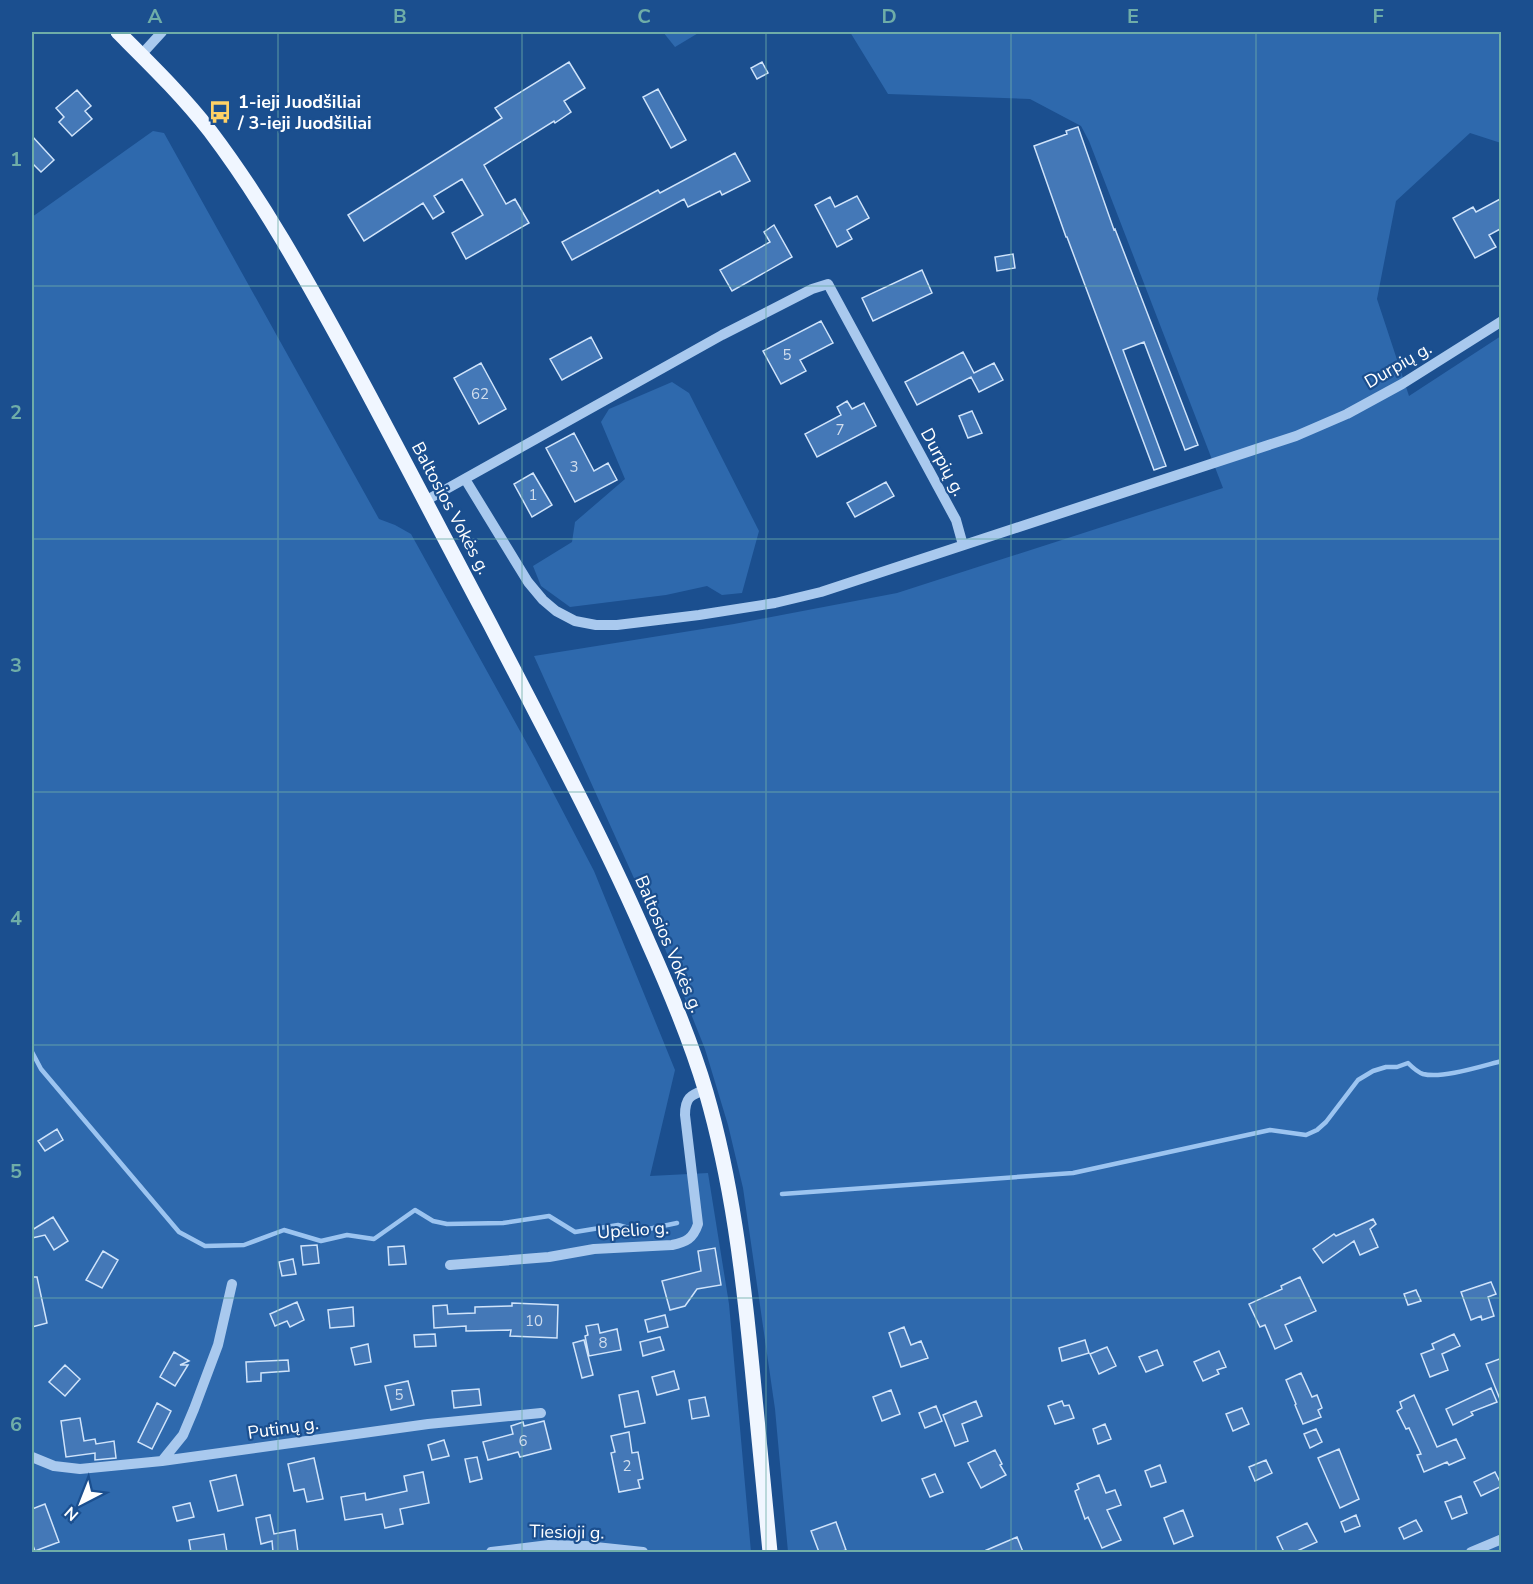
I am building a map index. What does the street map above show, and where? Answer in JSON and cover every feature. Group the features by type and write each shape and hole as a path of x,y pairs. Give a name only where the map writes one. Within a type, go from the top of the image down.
{"main road":[{"name":"Baltosios Vokės g.","path":"118,32 179,95 209,130 252,189 299,265 582,800 664,978 705,1090 729,1191 740,1252 770,1552"}],"street":[{"path":"141,55 162,32"},
{"name":"Durpių g.","path":"425,501 703,345 812,289 828,284 956,520 963,545 1296,436 1347,414 1402,384 1502,321"},
{"path":"465,479 528,582 543,600 556,612 575,621 596,625 617,625 775,603 822,592 963,545"},
{"name":"Upelio g.","path":"450,1265 549,1257 594,1249 672,1245 692,1238 698,1224 685,1105 690,1097 705,1090"},
{"path":"162,1461 183,1435 194,1409 218,1345 231,1284"},
{"name":"Putinų g.","path":"32,1457 54,1466 80,1469 162,1461 428,1424 541,1413"},
{"path":"1471,1552 1502,1539"},
{"name":"Tiesioji g.","path":"491,1552 549,1545 643,1552"}],"shaded area":[{"path":"663,32 700,32 675,47"},
{"path":"850,32 1501,32 1501,143 1470,133 1396,201 1377,299 1409,396 1501,336 1501,1552 788,1552 775,1409 743,1188 728,1125 705,1049 660,936 534,656 734,624 897,593 1223,488 1089,141 1081,126 1030,99 888,94"},
{"path":"153,131 164,133 379,519 411,534 535,758 594,871 675,1070 650,1176 708,1173 729,1304 751,1552 32,1552 32,217"},
{"path":"672,382 689,393 759,531 742,593 722,595 707,586 666,595 570,607 541,586 533,566 572,542 575,522 625,479 601,422 609,409"}],"building":[{"path":"569,62 585,88 564,101 571,112 484,165 506,204 515,199 529,223 466,259 452,233 483,215 462,179 434,196 444,212 433,219 423,203 364,241 348,215 502,118 495,108"},
{"path":"762,62 768,73 757,79 751,68"},
{"path":"658,89 686,140 671,148 643,97"},
{"path":"77,90 91,106 85,111 92,119 72,136 59,122 64,117 56,108"},
{"path":"1078,127 1114,230 1198,445 1185,450 1144,342 1123,350 1166,466 1154,470 1034,146 1067,134 1066,131"},
{"path":"32,136 54,160 41,172 32,163"},
{"path":"735,153 750,181 722,195 720,191 688,207 684,199 572,260 562,242 658,190 660,193"},
{"path":"857,196 869,218 847,230 852,239 837,247 815,205 830,197 835,207"},
{"path":"1502,198 1502,228 1489,235 1496,247 1475,258 1453,218 1473,207 1476,212"},
{"path":"774,225 792,257 732,291 720,270 770,242 764,232"},
{"path":"1013,254 1015,268 997,271 995,257"},
{"path":"922,270 932,293 873,321 862,298"},
{"path":"821,321 833,343 800,360 806,371 781,384 763,351"},
{"path":"591,337 602,358 562,380 550,359"},
{"path":"963,352 974,373 994,363 1003,380 979,392 971,377 917,405 905,382"},
{"path":"481,363 506,409 479,424 454,378"},
{"path":"847,401 852,409 864,403 876,426 817,457 805,434 841,415 837,407"},
{"path":"972,411 982,433 968,438 959,416"},
{"path":"574,433 594,471 608,463 617,480 575,502 546,448"},
{"path":"533,473 552,505 532,517 514,484"},
{"path":"886,482 894,496 855,517 847,503"},
{"path":"57,1129 63,1140 45,1151 38,1141"},
{"path":"53,1217 68,1241 54,1250 45,1235 32,1238 32,1230"},
{"path":"1373,1219 1376,1224 1370,1229 1378,1247 1360,1255 1354,1241 1323,1263 1313,1249 1334,1234 1336,1236"},
{"path":"317,1245 319,1263 303,1265 301,1246"},
{"path":"404,1246 406,1264 389,1265 388,1247"},
{"path":"715,1248 721,1285 697,1289 685,1306 670,1310 662,1281 701,1271 698,1251"},
{"path":"103,1251 118,1260 102,1288 86,1280"},
{"path":"293,1259 296,1274 282,1276 279,1262"},
{"path":"32,1277 37,1277 47,1323 32,1327"},
{"path":"1300,1277 1316,1311 1285,1325 1292,1341 1275,1349 1265,1325 1260,1327 1249,1304 1282,1289 1281,1286"},
{"path":"1491,1282 1496,1294 1488,1297 1494,1316 1482,1320 1481,1316 1471,1320 1461,1292"},
{"path":"1416,1290 1421,1301 1408,1305 1404,1294"},
{"path":"297,1302 304,1320 290,1327 287,1321 275,1326 270,1314"},
{"path":"512,1303 558,1305 557,1338 510,1336 511,1330 466,1331 466,1326 434,1328 433,1306 447,1305 448,1314 475,1313 475,1307 512,1306"},
{"path":"353,1307 354,1326 330,1328 328,1310"},
{"path":"665,1315 668,1327 648,1332 645,1320"},
{"path":"598,1324 600,1333 617,1329 621,1350 589,1356 585,1336 588,1335 586,1326"},
{"path":"904,1327 911,1345 921,1341 928,1358 901,1367 889,1333"},
{"path":"435,1334 436,1346 415,1347 414,1335"},
{"path":"1454,1334 1460,1346 1442,1354 1448,1370 1430,1377 1421,1354 1434,1349 1432,1344"},
{"path":"660,1337 664,1350 643,1356 640,1342"},
{"path":"584,1340 593,1375 582,1378 573,1343"},
{"path":"1085,1340 1089,1353 1062,1361 1059,1348"},
{"path":"368,1344 371,1362 355,1365 351,1348"},
{"path":"1107,1347 1116,1366 1099,1374 1090,1354"},
{"path":"1157,1350 1163,1365 1146,1372 1139,1357"},
{"path":"1219,1351 1226,1367 1217,1370 1219,1374 1203,1381 1194,1362"},
{"path":"174,1352 189,1361 180,1365 188,1365 175,1386 160,1377"},
{"path":"1502,1358 1502,1402 1501,1402 1486,1364"},
{"path":"288,1360 289,1371 261,1373 261,1381 247,1382 246,1362"},
{"path":"65,1365 80,1379 65,1396 49,1382"},
{"path":"674,1371 679,1389 657,1395 652,1377"},
{"path":"1301,1373 1312,1397 1317,1395 1322,1408 1318,1410 1321,1417 1303,1424 1286,1380"},
{"path":"408,1381 414,1405 391,1410 385,1386"},
{"path":"1491,1388 1497,1402 1471,1412 1473,1415 1453,1425 1446,1409"},
{"path":"479,1389 481,1405 454,1408 452,1391"},
{"path":"891,1390 900,1414 882,1421 873,1397"},
{"path":"638,1391 645,1423 625,1427 619,1395"},
{"path":"1414,1395 1437,1447 1456,1439 1465,1458 1449,1465 1447,1462 1424,1472 1417,1455 1421,1454 1409,1428 1406,1429 1397,1411 1402,1408 1400,1402"},
{"path":"705,1397 709,1416 692,1419 689,1400"},
{"path":"976,1401 982,1416 962,1424 968,1441 955,1446 943,1415"},
{"path":"1062,1401 1064,1406 1069,1405 1074,1418 1055,1424 1048,1406"},
{"path":"157,1403 171,1411 152,1449 138,1442"},
{"path":"936,1406 942,1421 925,1428 919,1413"},
{"path":"1242,1408 1249,1424 1233,1431 1226,1414"},
{"path":"80,1418 84,1441 95,1439 96,1444 114,1441 116,1458 95,1460 95,1453 66,1457 61,1421"},
{"path":"544,1421 551,1449 520,1457 518,1452 488,1460 483,1442 513,1434 511,1426 523,1422 524,1426"},
{"path":"1105,1424 1111,1439 1098,1444 1093,1429"},
{"path":"1316,1429 1322,1442 1310,1448 1304,1434"},
{"path":"629,1432 632,1453 638,1452 643,1479 638,1480 640,1488 619,1492 611,1453 615,1452 611,1436"},
{"path":"444,1440 449,1456 432,1460 428,1445"},
{"path":"1339,1449 1359,1499 1340,1508 1318,1458"},
{"path":"995,1450 1006,1475 981,1488 968,1463"},
{"path":"477,1457 482,1479 470,1482 465,1459"},
{"path":"314,1458 323,1499 307,1502 304,1489 294,1491 288,1464"},
{"path":"1266,1460 1272,1473 1255,1481 1249,1467"},
{"path":"1160,1465 1166,1482 1151,1487 1145,1471"},
{"path":"423,1472 429,1503 400,1509 403,1524 385,1528 382,1514 345,1520 341,1497 365,1493 366,1500 407,1491 404,1476"},
{"path":"1495,1472 1502,1486 1481,1496 1474,1482"},
{"path":"935,1474 943,1492 930,1497 922,1479"},
{"path":"236,1475 243,1505 218,1511 210,1481"},
{"path":"1099,1475 1106,1493 1115,1490 1121,1505 1107,1510 1121,1540 1102,1548 1088,1517 1085,1519 1075,1491 1079,1489 1077,1484"},
{"path":"1461,1496 1467,1513 1452,1519 1445,1502"},
{"path":"190,1503 194,1517 177,1521 173,1507"},
{"path":"45,1504 59,1542 35,1551 32,1543 32,1509"},
{"path":"1183,1510 1193,1536 1174,1544 1164,1518"},
{"path":"270,1515 274,1534 295,1530 298,1552 273,1552 272,1541 261,1544 256,1518"},
{"path":"1356,1515 1360,1526 1345,1532 1341,1522"},
{"path":"1416,1520 1422,1531 1404,1539 1399,1528"},
{"path":"836,1522 846,1550 819,1552 811,1531"},
{"path":"1307,1523 1317,1542 1295,1552 1284,1552 1277,1537"},
{"path":"224,1534 227,1552 191,1552 189,1540"},
{"path":"1017,1537 1023,1552 982,1552"}],"waterway":[{"path":"32,1052 41,1069 179,1232 205,1246 244,1245 284,1230 321,1241 347,1235 374,1239 415,1210 433,1221 447,1224 503,1223 549,1216 575,1232 618,1225 639,1231 677,1223"},
{"path":"782,1194 1073,1173 1270,1130 1306,1135 1317,1130 1326,1122 1358,1080 1373,1071 1408,1063 1423,1074 1441,1075 1502,1061"}],"place":[{"name":"1-ieji Juodšiliai / 3-ieji Juodšiliai","path":"220,112"}]}
